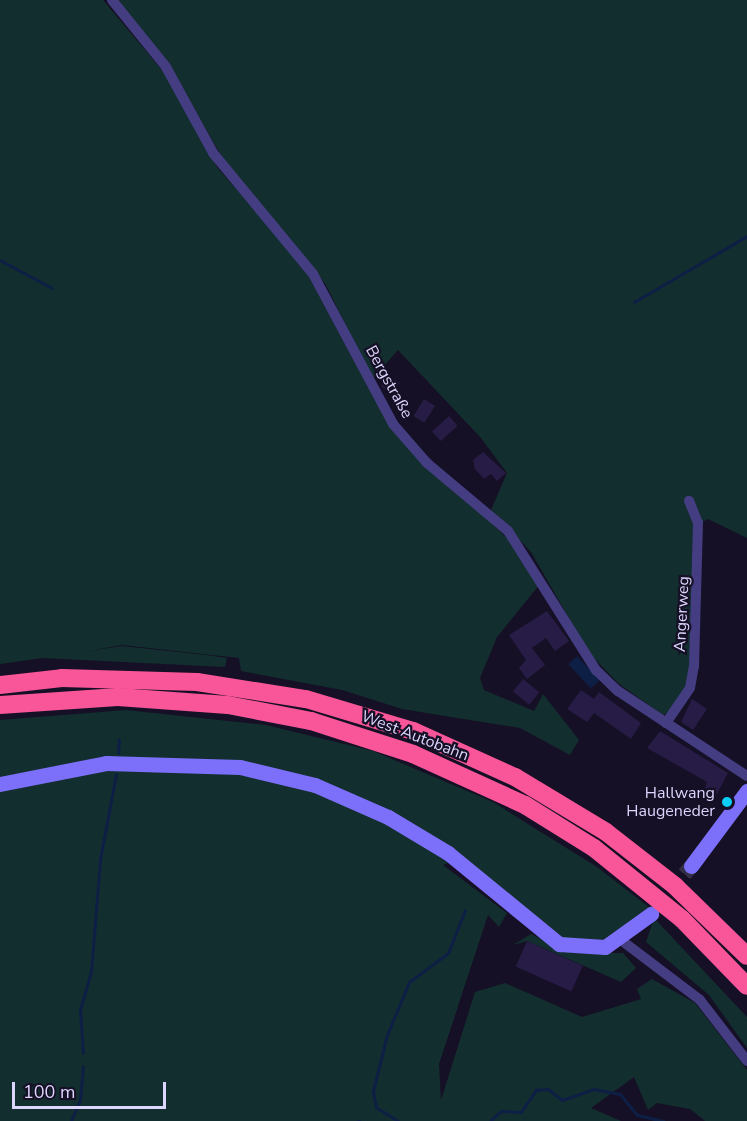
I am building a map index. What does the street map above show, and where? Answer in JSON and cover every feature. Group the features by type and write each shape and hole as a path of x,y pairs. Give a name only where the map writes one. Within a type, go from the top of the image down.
{"highway":[{"name":"West Autobahn","path":"0,686 62,678 197,682 280,693 413,731 515,777 606,832 675,886 747,956"},
{"name":"West Autobahn","path":"0,705 118,698 228,705 311,721 413,754 525,805 594,848 682,919 747,986"}],"street":[{"name":"Bergstraße","path":"112,0 166,67 213,153 313,274 393,424 427,462 508,531 596,670 666,723 747,776"},
{"name":"Angerweg","path":"666,723 690,688 694,666 698,523 689,501"},
{"path":"0,784 132,761 204,762 275,774 354,800 418,834 559,944 593,949 621,940 651,914"},
{"path":"691,866 747,791"},
{"path":"621,940 700,999 747,1061"}],"green space":[{"path":"0,0 103,0 166,75 217,167 303,266 388,424 513,544 540,584 497,637 480,678 484,690 534,711 543,694 579,740 570,755 520,728 402,709 342,690 241,671 239,658 122,645 88,651 122,646 227,658 225,667 42,658 0,664"},
{"path":"116,0 747,0 747,538 708,519 694,526 689,680 671,712 663,715 619,684 589,653 531,552 491,510 507,473 481,438 398,350 372,379 326,285 224,161 172,69"},
{"path":"126,710 266,725 373,751 493,802 597,867 650,908 607,941 560,939 450,862 443,865 507,913 499,927 488,915 439,1064 441,1100 475,992 505,983 582,1017 641,999 637,989 652,979 695,1003 747,1070 747,1121 705,1121 690,1109 657,1103 648,1110 634,1077 591,1108 621,1121 0,1121 0,720"},
{"path":"654,918 747,1017 747,1048 709,995 646,942"},
{"path":"531,934 571,953 623,953 636,968 621,982 527,941 513,945"}],"water":[{"path":"577,656 600,680 591,688 568,664"}],"building":[{"path":"388,375 400,383 391,395 381,386"},
{"path":"424,399 435,406 424,423 413,416"},
{"path":"449,416 458,426 441,441 432,431"},
{"path":"483,452 506,473 497,481 491,474 484,479 475,469 473,460"},
{"path":"547,611 569,641 555,651 546,638 532,648 545,665 527,679 519,668 526,660 509,635"},
{"path":"523,679 539,692 529,705 513,691"},
{"path":"581,690 594,699 599,692 641,723 631,739 594,713 587,722 567,709"},
{"path":"692,699 707,709 693,730 681,722"},
{"path":"660,731 728,773 717,794 705,788 707,782 647,748"},
{"path":"527,941 583,966 571,991 516,967"}],"waterway":[{"path":"634,302 747,236"},
{"path":"0,260 52,288"},
{"path":"118,753 119,739"},
{"path":"83,1053 80,1010 91,972 100,859 116,774"},
{"path":"398,1121 376,1107 373,1091 387,1035 409,982 448,953 465,910"},
{"path":"71,1121 80,1100 83,1066"},
{"path":"490,1121 501,1111 521,1112 536,1090 548,1089 562,1100 594,1089 620,1094 637,1115 663,1121"}],"tunnel":[{"path":"655,909 691,866"}],"place":[{"name":"Hallwang Haugeneder","path":"727,802"}]}
